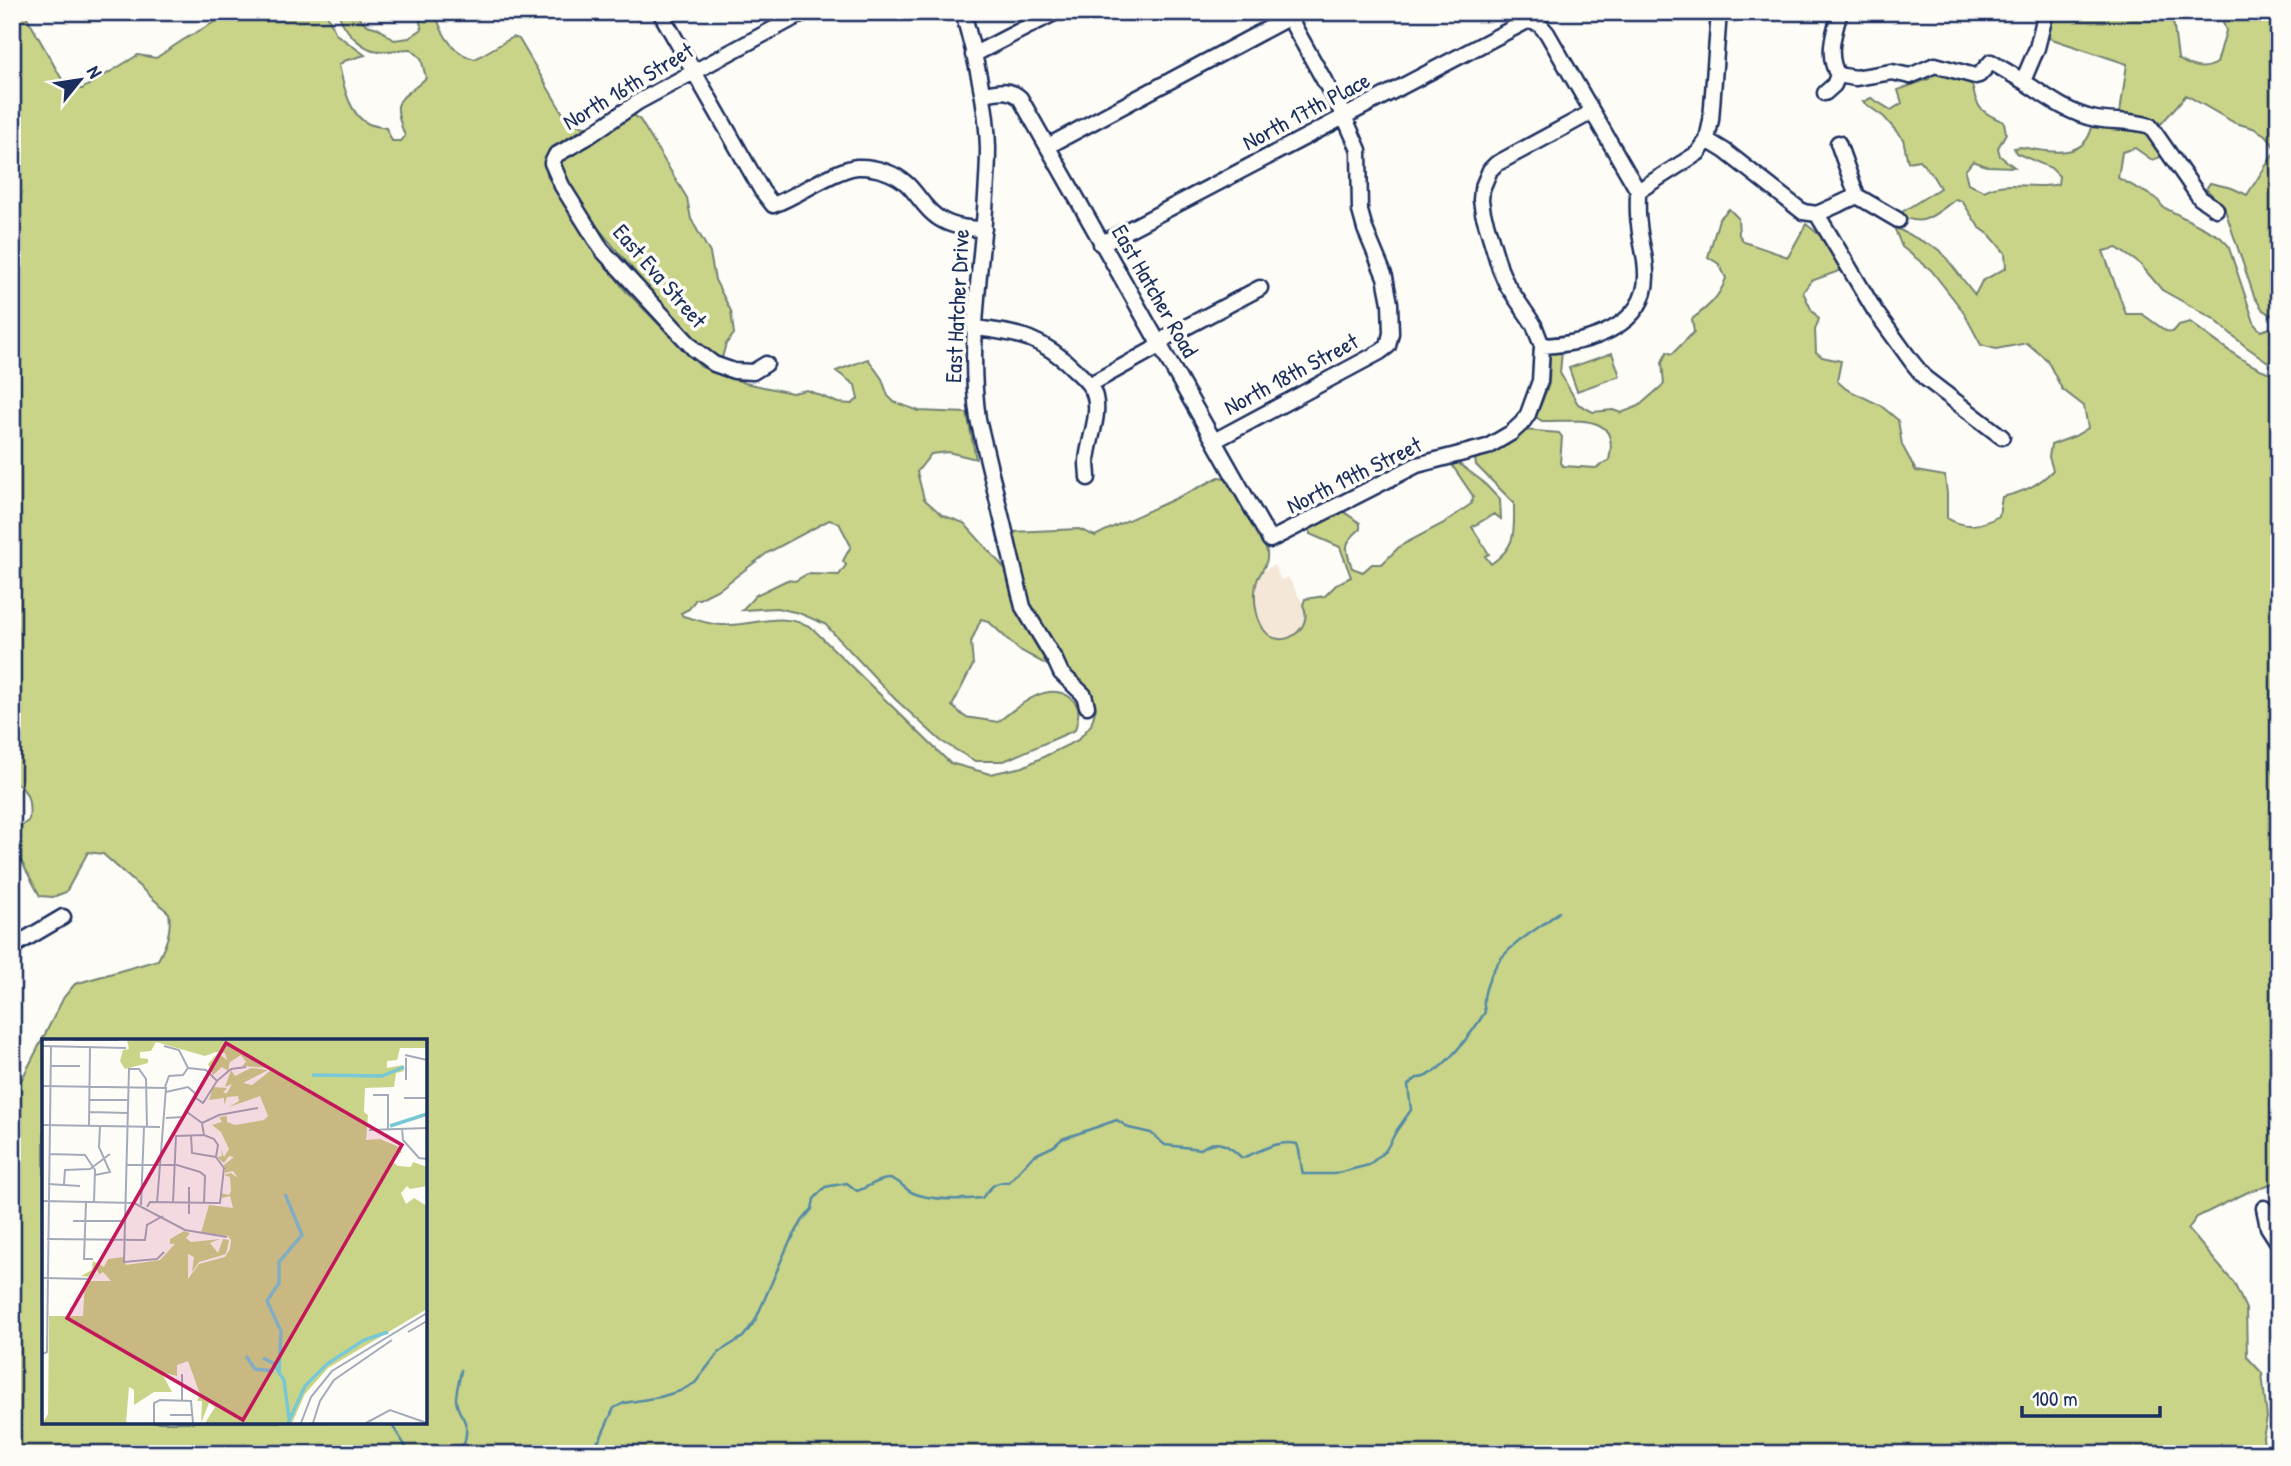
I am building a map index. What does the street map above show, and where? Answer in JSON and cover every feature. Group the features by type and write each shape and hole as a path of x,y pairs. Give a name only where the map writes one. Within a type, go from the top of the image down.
{"street":[{"path":"660,12 762,191 773,205 842,172 856,167 869,168 888,172 906,183 935,216 953,226 984,229"},
{"name":"North 16th Street","path":"552,163 556,155 638,103 805,12"},
{"name":"East Hatcher Drive","path":"963,12 984,94 988,148 975,328 975,395 978,419 1023,607 1060,673 1084,695 1087,706"},
{"path":"974,55 1056,12"},
{"path":"1638,191 1698,152 1707,140 1711,120 1718,12"},
{"path":"1838,75 1834,68 1832,45 1840,12"},
{"path":"2023,81 2037,48 2046,12"},
{"path":"1048,146 1291,14 1344,116"},
{"name":"North 17th Place","path":"1101,244 1527,21 1533,21 1543,27 1592,112"},
{"path":"1838,75 1855,78 1897,72 1917,64 1935,65 1975,76 1992,62 2058,104 2086,116 2150,126 2200,198 2216,209"},
{"path":"1825,93 1834,85 1838,75"},
{"name":"East Hatcher Road","path":"984,94 1002,90 1014,92 1020,98 1270,540"},
{"path":"1592,112 1638,191 1646,280 1641,297 1631,315 1615,328 1589,340 1542,346 1534,325 1500,270 1480,200 1482,189 1490,170 1496,164 1592,112"},
{"name":"North 18th Street","path":"1214,441 1388,346 1391,333 1390,299 1380,263 1364,229 1360,211 1359,150 1344,116"},
{"path":"1707,140 1803,212 1817,214 1857,196"},
{"path":"1838,143 1857,196 1898,220"},
{"name":"East Eva Street","path":"552,163 562,186 603,250 694,349 714,364 734,371 753,372 766,364"},
{"path":"1817,214 1875,311 1925,378 2001,437"},
{"path":"1089,385 1167,337 1260,288"},
{"path":"975,328 1031,338 1068,363 1089,385 1095,397 1095,411 1087,462 1088,478"},
{"name":"North 19th Street","path":"1270,540 1417,465 1487,447 1502,439 1522,423 1535,399 1540,381 1542,346"},
{"path":"12,947 63,917"},
{"path":"2264,1208 2268,1227 2279,1244"}],"shaded area":[{"path":"1274,565 1281,580 1288,577 1320,633 1275,657 1234,585"}],"green space":[{"path":"12,12 24,12 64,83 72,89 82,89 138,55 156,58 232,12 326,12 336,34 365,55 339,65 352,107 362,120 386,128 392,141 401,141 405,136 398,114 400,101 426,78 421,58 411,49 379,51 365,46 351,35 339,15 354,13 367,25 378,28 394,40 409,38 422,29 417,12 435,12 449,42 460,52 475,59 513,37 519,39 568,122 586,127 549,149 547,176 624,289 701,367 745,383 792,393 807,390 838,403 852,404 858,399 855,385 836,371 868,359 894,402 919,411 967,413 976,459 948,452 931,454 917,472 924,499 942,515 964,523 1008,572 1047,656 1047,665 1018,649 988,621 981,619 971,642 973,665 952,706 965,717 998,722 1033,697 1043,693 1063,693 1077,706 1075,730 1004,761 975,761 941,741 895,699 825,624 799,613 777,608 742,610 756,595 787,580 795,581 807,574 839,575 846,565 843,561 851,546 839,523 829,520 767,553 721,588 696,599 689,609 681,613 683,616 717,625 788,620 811,627 950,763 990,774 1023,767 1078,740 1091,725 1096,708 1082,681 1062,664 1020,585 1013,532 1079,529 1095,536 1219,477 1225,478 1266,548 1267,561 1255,591 1258,618 1264,630 1271,636 1287,638 1294,635 1304,622 1305,599 1325,596 1337,584 1351,577 1340,547 1310,534 1310,528 1341,510 1360,523 1360,529 1347,546 1352,568 1363,572 1372,564 1382,564 1400,546 1444,523 1471,504 1473,496 1452,465 1458,463 1482,481 1500,500 1501,519 1494,514 1472,527 1489,554 1485,556 1491,564 1510,545 1514,503 1476,465 1475,459 1504,447 1523,430 1559,433 1562,437 1560,463 1563,466 1596,468 1609,460 1611,444 1608,433 1602,426 1580,421 1542,421 1536,417 1549,384 1550,354 1556,350 1562,351 1560,373 1578,404 1593,412 1613,410 1621,413 1639,406 1664,384 1662,362 1667,352 1672,354 1694,332 1692,319 1712,302 1723,285 1726,278 1719,264 1708,257 1719,219 1729,209 1738,218 1739,235 1744,242 1788,257 1806,224 1827,241 1842,270 1811,281 1803,292 1819,319 1815,330 1816,352 1822,357 1841,361 1837,381 1846,389 1880,405 1898,420 1902,445 1916,471 1945,476 1947,518 1960,524 1973,525 1999,516 2002,497 2030,488 2053,470 2049,457 2051,445 2088,428 2084,406 2062,389 2047,360 2027,343 1996,349 1981,345 1963,311 1931,270 1902,247 1894,227 1940,250 1975,295 1982,281 2006,268 2005,253 1990,235 1979,227 1962,201 1956,199 1936,214 1922,220 1908,219 1899,214 1940,188 1919,160 1908,162 1903,139 1884,117 1863,102 1871,98 1891,110 1902,103 1898,90 1929,79 1937,69 1971,80 1980,107 2004,122 2006,133 1998,148 2000,156 2014,167 1986,166 1973,161 1965,171 1968,184 1984,191 2002,185 2058,184 2059,176 2051,168 2016,153 2014,148 2063,152 2081,145 2088,138 2092,127 2099,122 2143,126 2167,155 2152,160 2135,148 2122,152 2118,178 2156,198 2163,207 2219,236 2228,245 2255,325 2261,331 2270,328 2273,331 2278,359 2268,362 2214,319 2162,290 2140,264 2117,248 2103,251 2126,314 2142,314 2166,331 2173,332 2179,325 2190,322 2246,362 2270,373 2279,374 2279,1181 2248,1192 2197,1217 2188,1229 2234,1283 2246,1309 2247,1357 2262,1373 2267,1418 2263,1437 2265,1454 2226,1454 2221,1444 2200,1454 12,1454 12,1089 22,1079 42,1040 42,1424 427,1424 427,1039 42,1039 64,997 75,984 158,960 168,937 170,919 169,913 103,854 88,852 66,892 53,897 40,896 12,844 12,834 29,820 28,797 18,784 12,781"},
{"path":"2052,12 2172,12 2178,59 2192,66 2202,67 2217,63 2226,31 2220,12 2279,12 2279,321 2263,310 2254,296 2224,207 2206,189 2210,183 2247,195 2276,150 2267,136 2253,128 2235,123 2186,95 2161,124 2145,117 2120,113 2127,64 2046,37"},
{"path":"634,115 640,120 687,198 691,219 710,253 715,280 731,311 734,334 726,344 721,361 691,339 598,228 569,188 557,161"},
{"path":"1612,353 1620,376 1577,391 1569,368"}],"waterway":[{"path":"585,1454 600,1439 614,1408 624,1403 680,1391 695,1383 719,1352 743,1337 755,1321 788,1245 812,1209 814,1199 825,1187 847,1183 857,1191 884,1179 892,1179 911,1192 927,1197 982,1198 996,1184 1009,1182 1033,1156 1062,1139 1117,1120 1129,1128 1151,1133 1165,1145 1201,1149 1218,1143 1242,1158 1282,1143 1297,1144 1303,1174 1334,1174 1369,1165 1386,1150 1411,1110 1408,1085 1435,1071 1445,1062 1485,1012 1486,988 1501,958 1559,912"},
{"path":"2271,1215 2279,1223"},
{"path":"446,1454 464,1444 466,1435 465,1423 456,1399 461,1370"},
{"path":"391,1424 408,1450 414,1454"}]}
